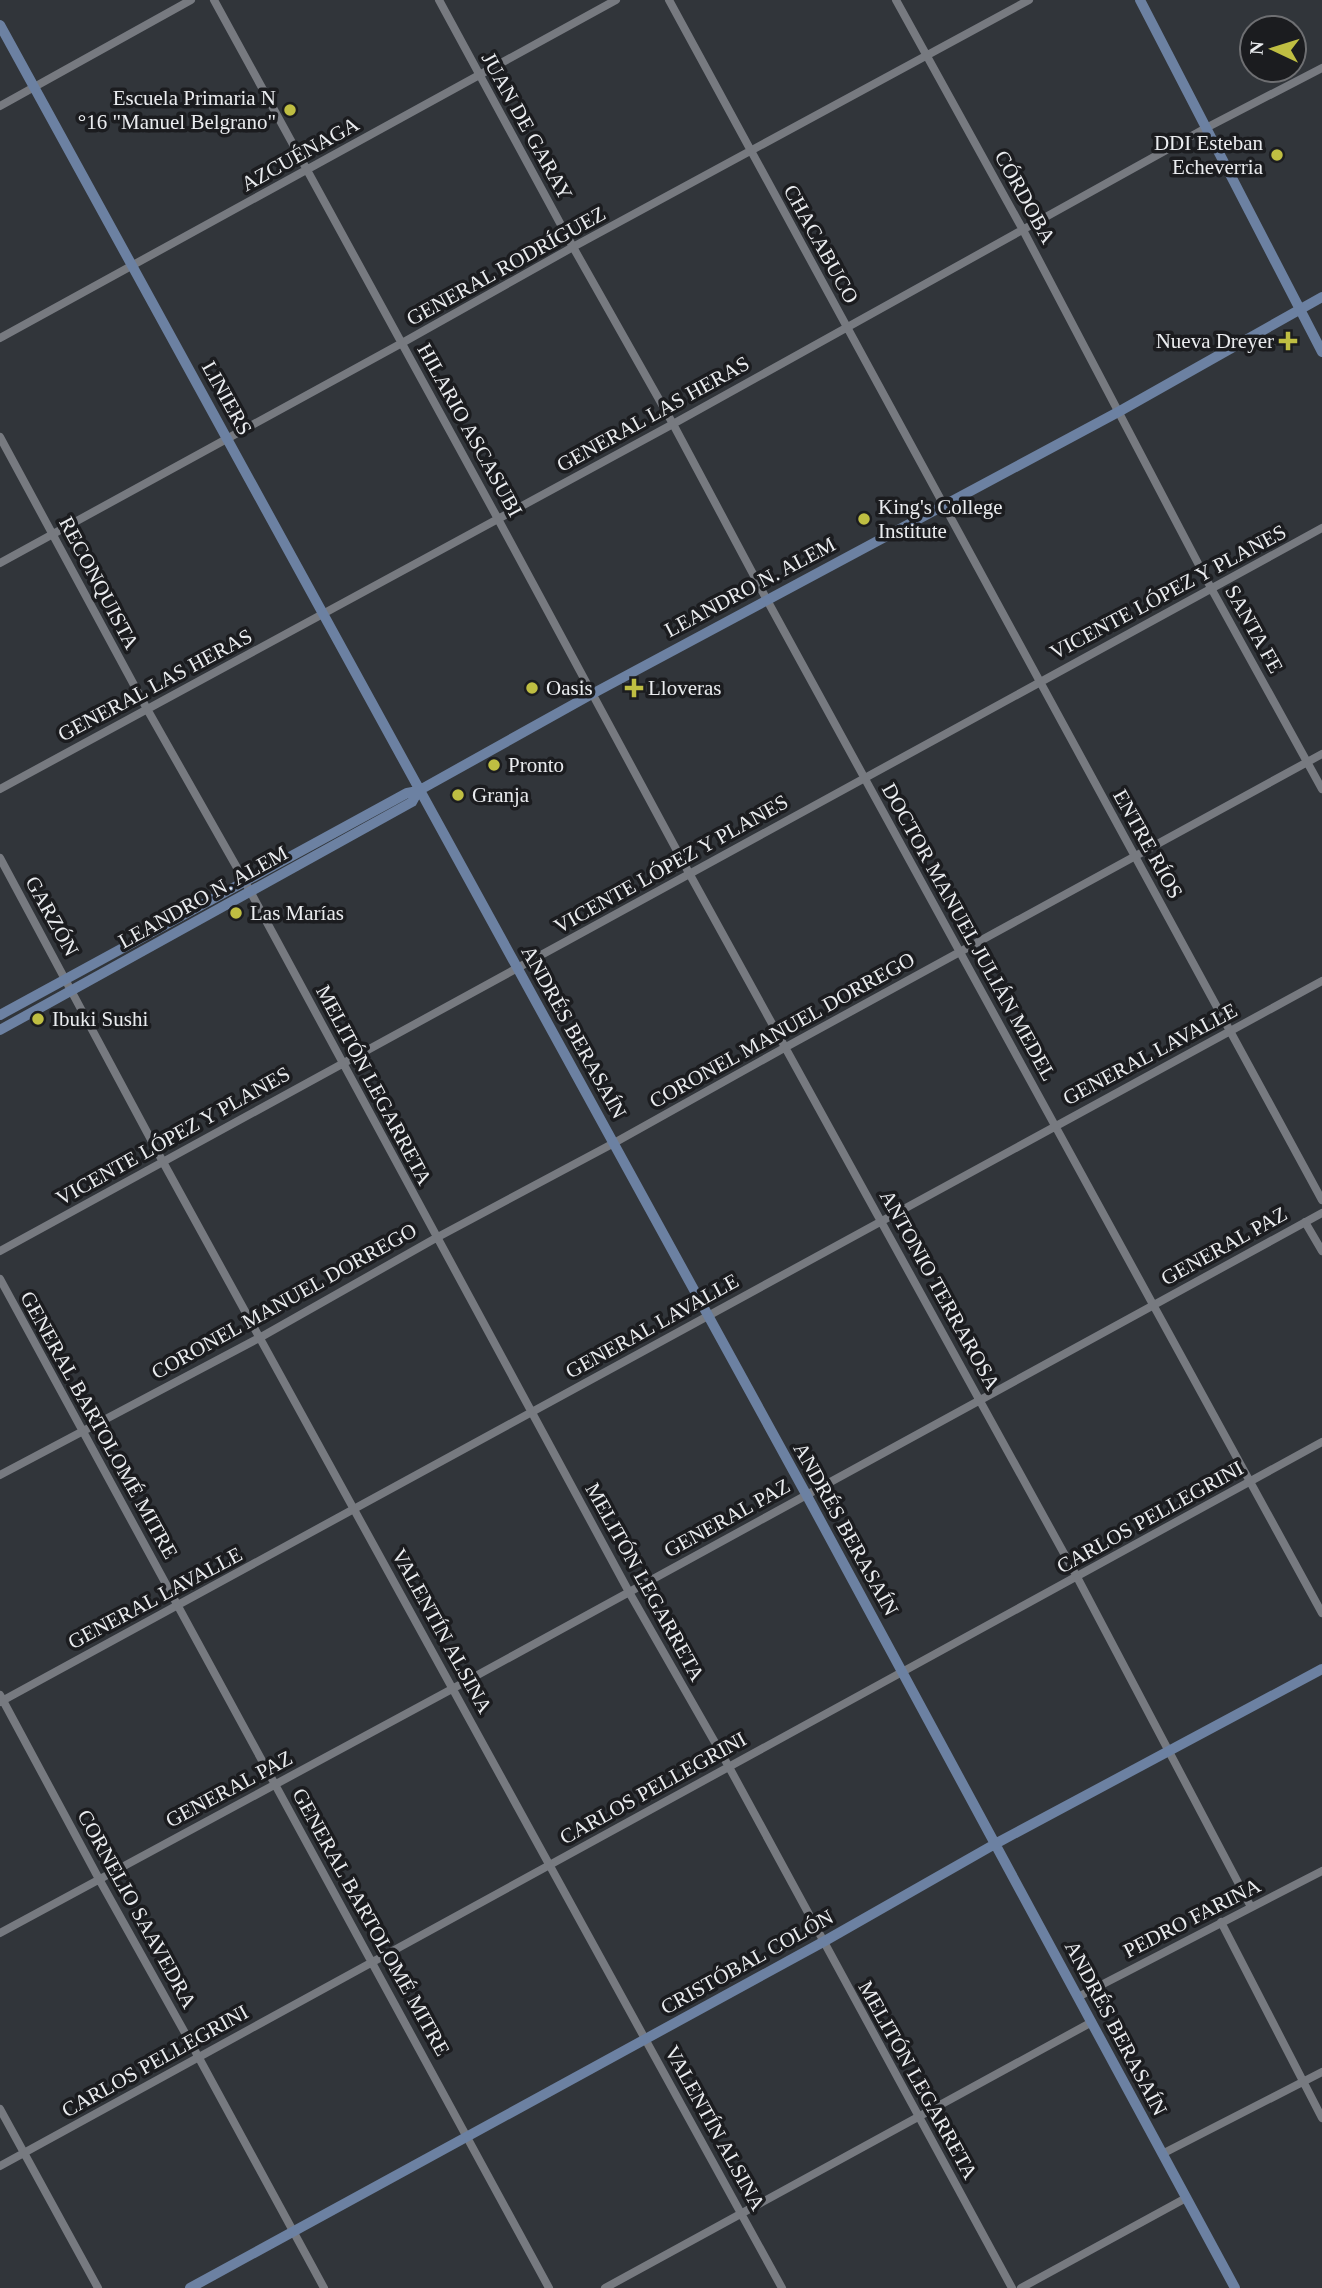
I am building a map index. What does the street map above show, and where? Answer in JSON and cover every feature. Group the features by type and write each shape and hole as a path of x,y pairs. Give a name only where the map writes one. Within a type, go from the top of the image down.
{"street":[{"path":"0,106 191,0"},
{"name":"HILARIO ASCASUBI","path":"214,0 592,694"},
{"name":"JUAN DE GARAY","path":"439,0 767,600"},
{"name":"AZCUÉNAGA","path":"0,338 616,0"},
{"name":"CHACABUCO","path":"669,0 943,505"},
{"name":"CÓRDOBA","path":"896,0 1120,411"},
{"name":"GENERAL RODRÍGUEZ","path":"0,564 573,247 1029,0"},
{"path":"1140,0 1322,352"},
{"name":"LINIERS","path":"0,25 418,791"},
{"name":"GENERAL LAS HERAS","path":"0,789 673,424 1206,128 1322,68"},
{"name":"LEANDRO N. ALEM","path":"0,1015 244,880 407,793 418,791 592,694 1120,411 1322,297"},
{"name":"SANTA FE","path":"1120,411 1123,422 1322,789"},
{"name":"RECONQUISTA","path":"0,437 146,709 249,893"},
{"name":"ENTRE RÍOS","path":"943,505 1322,1200"},
{"name":"VICENTE LÓPEZ Y PLANES","path":"0,1251 1322,528"},
{"name":"DOCTOR MANUEL JULIÁN MEDEL","path":"767,600 1322,1613"},
{"name":"ANTONIO TERRAROSA","path":"592,694 1077,1577 1251,1907"},
{"name":"CORONEL MANUEL DORREGO","path":"0,1475 261,1337 436,1238 1322,754"},
{"name":"LEANDRO N. ALEM","path":"0,1030 412,802 418,791"},
{"name":"ANDRÉS BERASAÍN","path":"418,791 806,1494 1092,2022 1231,2286"},
{"name":"GARZÓN","path":"0,858 72,991"},
{"name":"MELITÓN LEGARRETA","path":"249,893 1012,2288"},
{"name":"GENERAL LAVALLE","path":"1,1699 356,1509 1322,981"},
{"name":"VALENTÍN ALSINA","path":"72,991 163,1162 782,2288"},
{"name":"GENERAL PAZ","path":"0,1934 1322,1213"},
{"path":"1305,1222 1322,1251"},
{"name":"GENERAL BARTOLOMÉ MITRE","path":"0,1279 549,2288"},
{"name":"CARLOS PELLEGRINI","path":"0,2165 1322,1442"},
{"name":"CRISTÓBAL COLÓN","path":"190,2288 468,2138 995,1844 1322,1669"},
{"name":"CORNELIO SAAVEDRA","path":"1,1699 324,2288"},
{"name":"PEDRO FARINA","path":"1078,1997 1322,1871"},
{"path":"1221,1922 1322,2118"},
{"path":"605,2288 1092,2022"},
{"path":"1162,2154 1322,2072"},
{"path":"0,2109 98,2288"},
{"path":"1021,2288 1186,2198"}],"place":[{"name":"Escuela Primaria N °16 \"Manuel Belgrano\"","path":"290,110"},
{"name":"DDI Esteban Echeverria","path":"1277,155"},
{"name":"Nueva Dreyer","path":"1288,341"},
{"name":"King's College Institute","path":"864,519"},
{"name":"Oasis","path":"532,688"},
{"name":"Lloveras","path":"634,688"},
{"name":"Pronto","path":"494,765"},
{"name":"Granja","path":"458,795"},
{"name":"Las Marías","path":"236,913"},
{"name":"Ibuki Sushi","path":"38,1019"}]}
